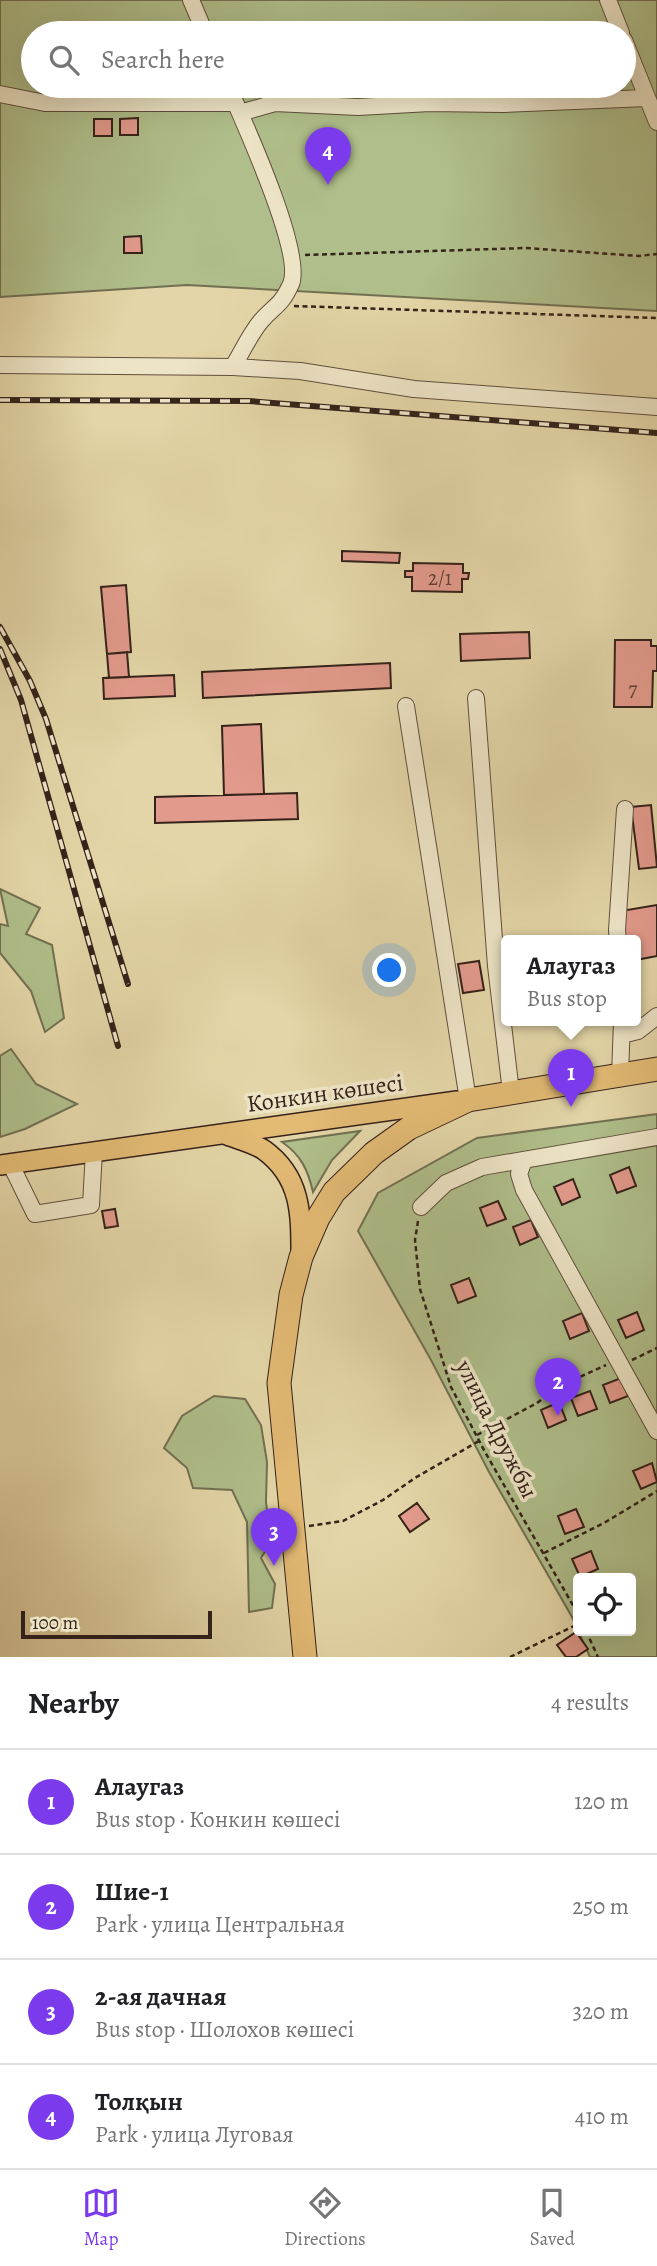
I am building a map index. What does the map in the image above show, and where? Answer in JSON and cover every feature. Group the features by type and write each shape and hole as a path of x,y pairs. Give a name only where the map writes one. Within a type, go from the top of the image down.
{"highway":[{"name":"Конкин көшесі","path":"468,1100 657,1069"},
{"path":"305,1657 279,1383 291,1295 301,1257 318,1218 334,1192 353,1171 409,1128 468,1100"}],"main road":[{"name":"Конкин көшесі","path":"5,1164 468,1100"},
{"path":"223,1134 263,1149 283,1168 296,1191 301,1213 301,1257"}],"street":[{"path":"191,0 200,21"},
{"path":"608,0 616,21"},
{"path":"636,70 657,122"},
{"path":"0,94 45,103 237,108 275,103 358,107 647,98"},
{"path":"233,98 268,179 291,255 293,280 280,305 261,321 233,367"},
{"path":"0,365 233,367 300,371 414,388 657,407"},
{"path":"476,698 501,1008"},
{"path":"406,706 468,1100"},
{"path":"617,935 625,808"},
{"path":"621,1075 622,1028 638,1031 657,1016"},
{"path":"503,1026 511,1092"},
{"path":"421,1207 446,1183 482,1167 657,1137"},
{"path":"5,1164 35,1214 91,1205 94,1152"},
{"path":"524,1160 519,1174 524,1190 657,1431"}],"path":[{"path":"291,255 526,248 639,256 657,254"},
{"path":"280,305 657,318"},
{"name":"улица Дружбы","path":"421,1207 415,1240 420,1289 451,1387 573,1605"},
{"path":"476,1435 537,1404 562,1385 657,1348"},
{"path":"294,1527 343,1521 383,1500 479,1441"},
{"path":"543,1553 604,1523 657,1491"},
{"path":"510,1657 573,1626"},
{"path":"588,1636 598,1657"}],"green space":[{"path":"0,0 657,0 657,311 187,285 0,297"},
{"path":"0,889 40,908 26,934 52,945 64,1018 45,1032 31,991 0,953 0,924 8,926"},
{"path":"11,1049 36,1084 77,1104 25,1129 0,1137 0,1056"},
{"path":"657,1114 657,1657 590,1657 580,1636 636,1636 636,1573 573,1573 573,1619 489,1472 431,1360 358,1231 378,1193 477,1138"},
{"path":"360,1131 332,1160 313,1192 303,1164 282,1142"},
{"path":"214,1396 245,1399 261,1425 267,1462 266,1502 271,1542 261,1558 275,1584 272,1608 249,1612 247,1522 232,1490 193,1488 187,1468 164,1448 182,1416"}],"building":[{"path":"138,118 138,135 120,135 120,119"},
{"path":"94,119 112,119 112,136 94,136"},
{"path":"141,236 142,253 124,253 124,237"},
{"path":"342,551 400,553 399,563 342,561"},
{"path":"413,563 463,564 463,573 469,573 468,579 462,579 462,592 412,591 412,577 405,577 405,571 413,571"},
{"path":"126,585 131,652 107,654 101,587"},
{"path":"529,632 530,658 461,661 460,634"},
{"path":"615,640 651,640 651,646 657,646 652,707 614,707"},
{"path":"127,652 129,677 109,678 107,654"},
{"path":"390,663 391,688 203,698 202,672"},
{"path":"174,675 175,696 104,699 103,678"},
{"path":"261,724 264,794 224,795 222,726"},
{"path":"297,793 298,819 155,823 155,797"},
{"path":"651,805 657,867 639,869 631,807"},
{"path":"657,905 657,956 641,959 641,935 624,935 621,911"},
{"path":"479,961 484,990 463,993 458,964"},
{"path":"629,1167 636,1186 617,1193 610,1175"},
{"path":"573,1179 580,1197 562,1205 554,1187"},
{"path":"498,1201 506,1219 487,1226 480,1208"},
{"path":"115,1209 118,1226 105,1228 102,1211"},
{"path":"531,1220 538,1237 520,1245 513,1227"},
{"path":"469,1278 476,1296 458,1303 451,1285"},
{"path":"637,1312 644,1330 626,1338 618,1320"},
{"path":"582,1313 589,1331 570,1339 563,1321"},
{"path":"621,1378 628,1396 610,1403 603,1385"},
{"path":"590,1391 597,1409 578,1416 571,1398"},
{"path":"559,1402 566,1420 548,1428 541,1410"},
{"path":"652,1463 657,1482 641,1489 633,1471"},
{"path":"417,1503 429,1519 410,1532 399,1516"},
{"path":"576,1509 584,1527 565,1534 558,1516"},
{"path":"591,1551 598,1569 589,1573 578,1573 572,1559"},
{"path":"573,1634 579,1636 588,1649 576,1657 566,1657 557,1645"}],"railway":[{"path":"0,400 249,401 657,433"},
{"path":"0,627 30,681 46,719 128,984"},
{"path":"0,649 21,700 118,1046"}],"place":[{"name":"Толқын","path":"328,185"},
{"name":"Алаугаз","path":"571,1107"},
{"name":"Шие-1","path":"558,1416"},
{"name":"2-ая дачная","path":"274,1566"}]}
